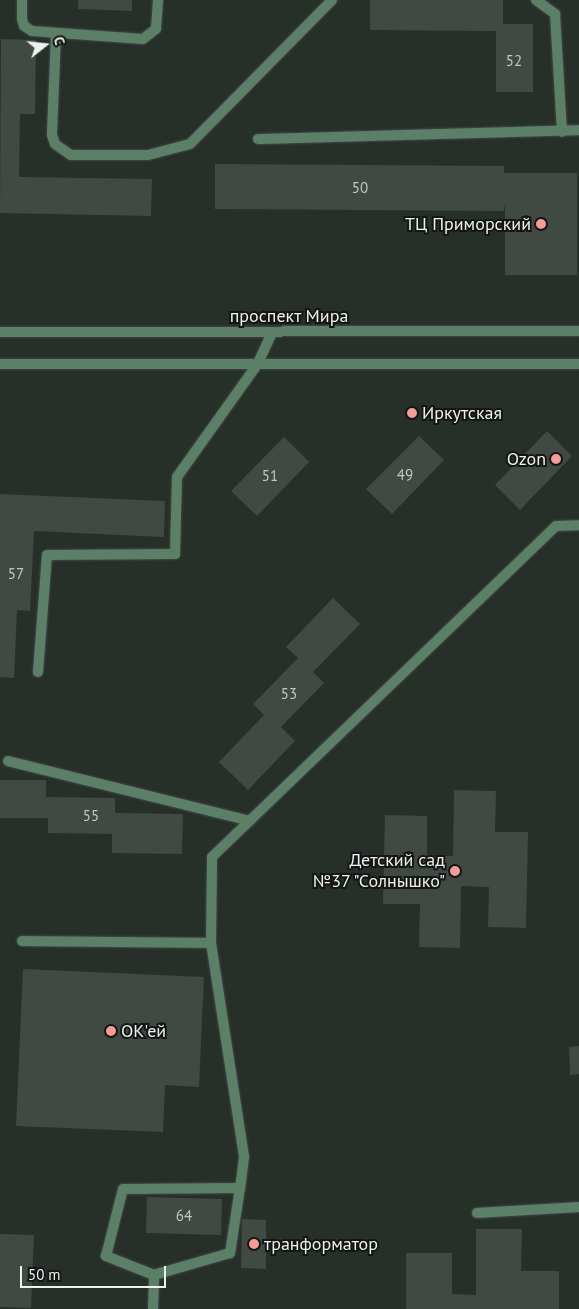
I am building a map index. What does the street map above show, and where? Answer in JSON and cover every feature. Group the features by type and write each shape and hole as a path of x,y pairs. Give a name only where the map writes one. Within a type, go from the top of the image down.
{"street":[{"path":"22,0 24,26 39,33 143,39 156,29 158,0"},
{"path":"56,34 52,135 55,144 72,155 148,155 190,144 332,0"},
{"path":"536,0 555,14 562,132"},
{"path":"258,139 562,132 579,130"},
{"name":"проспект Мира","path":"0,332 579,331"},
{"path":"38,672 47,555 175,554 177,477 257,365 272,332"},
{"path":"0,364 579,364"},
{"path":"240,1188 123,1189 106,1256 154,1275 230,1253 240,1188 244,1156 211,943 212,857 556,526 579,525"},
{"path":"8,761 250,822"},
{"path":"22,941 211,943"},
{"path":"477,1213 579,1208"},
{"path":"153,1309 154,1275"}],"building":[{"path":"78,0 132,0 132,11 78,9"},
{"path":"370,0 503,0 503,24 533,24 533,92 496,92 496,31 370,30"},
{"path":"1,39 36,40 35,114 20,114 19,177 152,179 151,216 0,213"},
{"path":"215,164 504,166 504,173 577,173 577,275 505,275 505,203 504,211 215,209"},
{"path":"547,431 572,456 520,510 495,485"},
{"path":"419,436 444,460 392,514 366,489"},
{"path":"284,437 309,462 257,516 231,491"},
{"path":"0,494 165,501 164,537 34,531 30,611 17,610 14,678 0,677"},
{"path":"333,598 360,624 313,672 324,683 281,727 295,741 248,790 219,762 264,715 253,704 298,658 286,647"},
{"path":"0,780 46,780 46,797 115,798 115,813 183,814 182,854 112,853 112,834 48,833 48,818 0,818"},
{"name":"Детский сад №37 \"Солнышко\"","path":"454,790 496,791 495,832 528,832 526,928 488,927 489,887 461,886 460,948 419,947 420,904 383,904 385,815 427,816 427,856 453,856"},
{"name":"ОК'ей","path":"23,969 204,977 199,1087 165,1085 163,1132 16,1126"},
{"path":"579,1046 579,1074 570,1075 569,1047"},
{"path":"147,1197 222,1199 221,1235 146,1233"},
{"name":"транформатор","path":"242,1219 266,1220 266,1269 241,1268"},
{"path":"476,1229 522,1229 521,1271 559,1271 559,1309 406,1309 406,1253 452,1253 452,1294 476,1295"},
{"path":"0,1234 34,1235 31,1308 0,1307"}],"place":[{"name":"ТЦ Приморский","path":"541,224"},
{"name":"Иркутская","path":"412,413"},
{"name":"Ozon","path":"556,459"},
{"name":"Детский сад №37 \"Солнышко\"","path":"455,871"},
{"name":"ОК'ей","path":"111,1031"},
{"name":"транформатор","path":"254,1244"}]}
